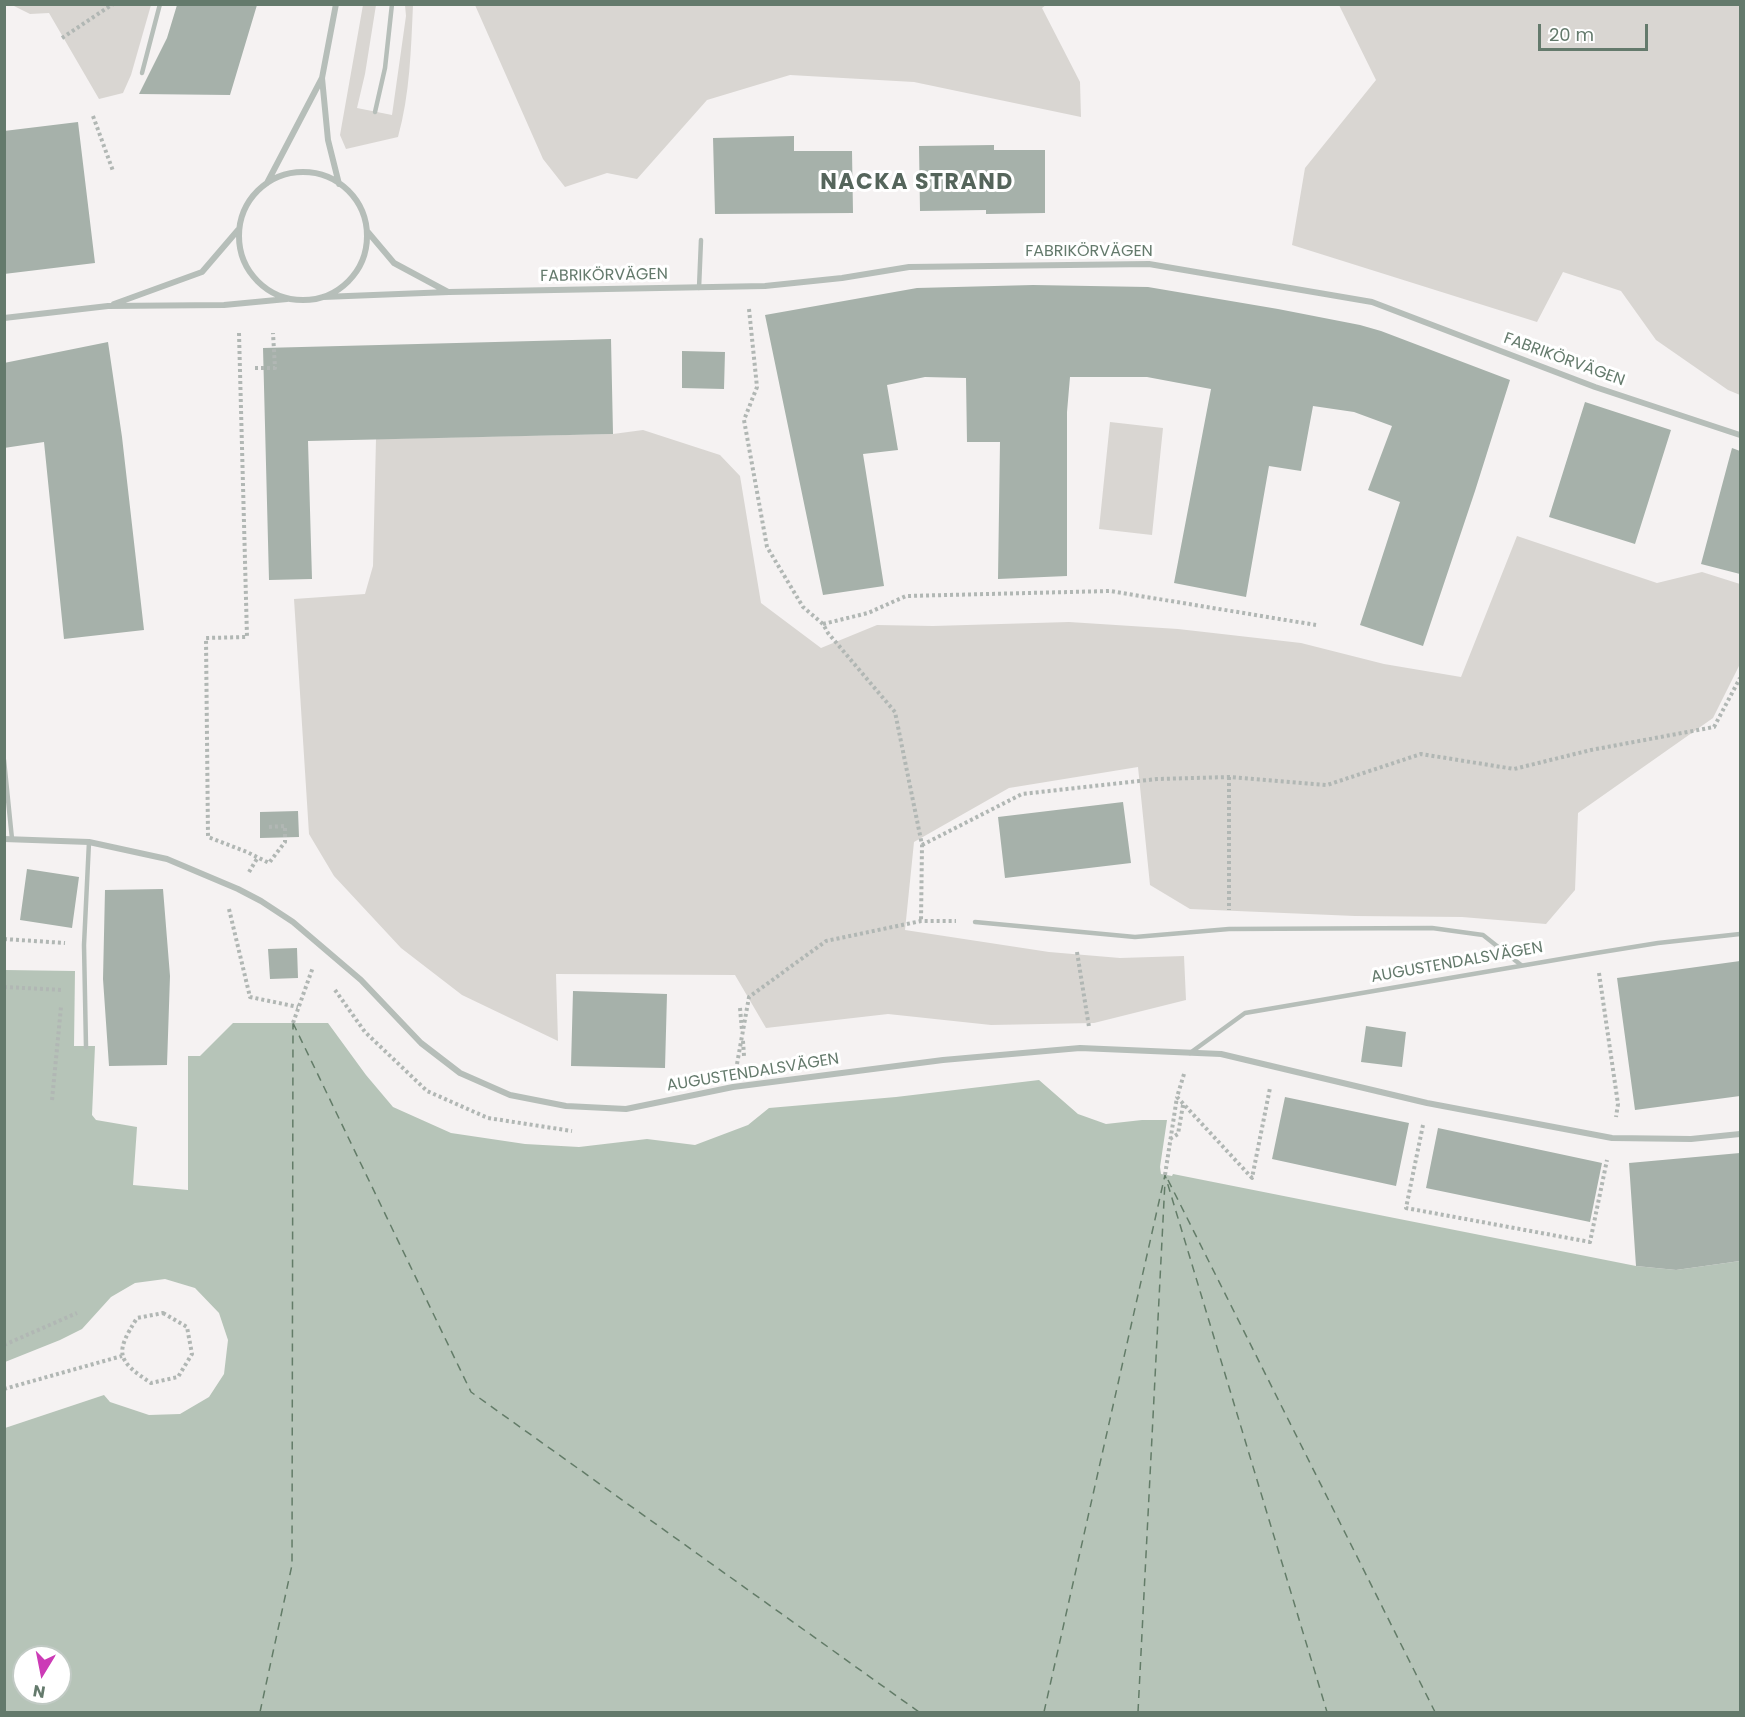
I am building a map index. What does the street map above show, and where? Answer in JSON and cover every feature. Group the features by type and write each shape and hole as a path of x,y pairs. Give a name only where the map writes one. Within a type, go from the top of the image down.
{"street":[{"path":"336,4 322,78 328,140 339,183"},
{"path":"267,183 322,78"},
{"path":"4,318 108,306 224,305 287,299 306,301 323,297 338,290 361,264 366,247 367,230 363,213 353,197 339,183 322,175 303,172 284,175 267,183 252,196 243,212 239,230 240,248 245,265 256,280 270,292 287,299"},
{"path":"108,306 202,272 239,230"},
{"name":"FABRIKÖRVÄGEN","path":"367,230 394,263 449,292"},
{"name":"FABRIKÖRVÄGEN","path":"323,297 449,292 765,286 842,278 909,267 1149,264 1372,302 1595,387 1740,435"},
{"name":"AUGUSTENDALSVÄGEN","path":"4,839 89,842 167,860 238,889 293,922 361,980 429,1049 460,1073 510,1095 566,1106 626,1109 733,1087 943,1060 1093,1049 1221,1054 1427,1103 1612,1138 1691,1139 1740,1134"}],"lane":[{"path":"142,73 160,4"},
{"path":"375,112 385,68 392,4"},
{"path":"699,288 701,240"},
{"path":"4,760 12,839"},
{"path":"86,1047 84,945 89,842"},
{"path":"975,922 1135,938 1229,928 1442,930 1483,935 1521,965"},
{"name":"AUGUSTENDALSVÄGEN","path":"1191,1053 1245,1013 1658,943 1740,934"}],"path":[{"path":"62,38 113,4"},
{"path":"93,116 113,171"},
{"path":"749,309 757,387 744,420 767,548 803,607 823,624 828,633 895,712 922,845 921,921"},
{"path":"239,333 247,637 206,638 208,837 269,863 285,842 285,826 268,827"},
{"path":"255,368 275,368 273,333"},
{"path":"823,624 868,613 906,596 1110,591 1317,625"},
{"path":"922,845 1022,794 1157,779 1229,777 1327,785 1420,754 1514,769 1591,750 1714,727 1740,678"},
{"path":"1229,777 1229,928"},
{"path":"228,904 250,997 298,1007"},
{"path":"736,1068 749,998 826,941 921,921 975,922"},
{"path":"1073,932 1093,1049"},
{"path":"4,939 31,939 84,945"},
{"path":"1427,1103 1406,1208 1590,1242 1618,1104 1596,953"},
{"path":"293,1023 315,961"},
{"path":"4,987 63,990 52,1100"},
{"path":"740,1008 744,1056"},
{"path":"1177,1096 1252,1178 1274,1067"},
{"path":"1165,1175 1177,1096 1183,1078 1172,1076"},
{"path":"1170,1139 1178,1134 1183,1104"},
{"path":"4,1345 78,1313"},
{"path":"163,1313 186,1327 192,1354 178,1377 151,1383 128,1368 123,1356 122,1341 137,1318 163,1313"},
{"path":"4,1389 123,1356"}],"shaded area":[{"path":"12,5 151,5 131,75 123,93 99,99 49,13 30,14"},
{"path":"363,5 376,5 357,108 392,115 406,16 405,5 413,5 411,55 398,137 346,149 340,135"},
{"path":"475,5 1046,5 1042,8 1080,82 1081,117 914,82 790,75 707,100 637,179 607,173 565,187 543,159"},
{"path":"1339,5 1740,5 1740,395 1728,390 1656,340 1621,291 1563,272 1537,322 1292,245 1305,168 1376,80"},
{"path":"1110,422 1163,428 1152,535 1099,529"},
{"path":"643,430 720,455 740,476 761,603 821,648 877,625 933,626 1069,622 1178,629 1301,643 1384,664 1461,677 1517,536 1657,583 1702,572 1740,584 1740,664 1713,718 1578,813 1575,890 1546,924 1462,917 1355,916 1190,909 1150,885 1138,767 1009,788 914,842 905,930 1049,952 1120,958 1184,956 1186,1000 1094,1023 991,1025 888,1014 766,1028 735,975 556,974 558,1041 462,995 401,948 334,876 309,834 294,599 365,594 373,566 376,439 613,434"},
{"path":"5,970 75,971 74,1046 95,1046 92,1115 96,1120 137,1127 133,1185 188,1190 188,1056 200,1056 233,1023 328,1023 393,1107 451,1133 525,1144 579,1147 647,1139 695,1145 748,1125 769,1108 896,1097 1039,1080 1078,1114 1106,1124 1167,1120 1161,1174 1172,1176 1173,1174 1636,1266 1676,1270 1740,1261 1740,1712 5,1712"}],"pier":[{"path":"165,1279 195,1288 219,1313 228,1340 224,1374 209,1397 180,1414 149,1415 110,1402 104,1395 5,1428 5,1362 82,1329 111,1297 135,1283"}],"building":[{"path":"177,5 257,5 230,95 139,94 167,38"},
{"path":"78,122 95,263 4,274 4,131"},
{"path":"794,136 794,151 852,151 853,213 715,214 713,138"},
{"path":"994,145 994,150 1045,150 1045,213 986,214 986,210 920,211 919,146"},
{"path":"1033,285 1148,287 1360,325 1510,380 1423,646 1360,625 1400,502 1368,490 1392,426 1354,412 1313,406 1301,471 1269,466 1246,597 1174,583 1211,389 1147,377 1070,377 1067,412 1067,576 998,579 1000,442 967,442 966,378 925,377 887,385 898,450 863,454 884,586 823,595 765,315 917,288"},
{"path":"611,339 613,434 308,441 312,579 269,580 263,348"},
{"path":"108,342 122,437 144,630 64,639 44,442 4,448 4,363"},
{"path":"682,351 725,352 724,389 682,388"},
{"path":"1585,402 1671,430 1635,544 1549,517"},
{"path":"1732,448 1740,451 1740,574 1701,564"},
{"path":"1123,802 1131,863 1005,878 998,817"},
{"path":"298,811 299,837 260,838 260,812"},
{"path":"27,869 79,877 72,928 20,920"},
{"path":"163,889 170,976 167,1065 109,1066 103,979 105,890"},
{"path":"297,948 298,978 270,979 268,949"},
{"path":"1740,961 1740,1096 1635,1110 1617,978"},
{"path":"573,991 667,994 665,1068 571,1066"},
{"path":"1366,1026 1406,1032 1402,1067 1361,1062"},
{"path":"1285,1097 1409,1123 1396,1186 1272,1159"},
{"path":"1438,1128 1602,1163 1590,1222 1426,1188"},
{"path":"1740,1153 1740,1261 1676,1270 1636,1266 1629,1163"}],"ferry route":[{"path":"293,1023 471,1392 919,1712"},
{"path":"260,1712 292,1565 293,1024"},
{"path":"1044,1712 1165,1175 1327,1712"},
{"path":"1168,1180 1435,1712"},
{"path":"1138,1712 1165,1181"}],"district":[{"name":"NACKA STRAND","path":"917,183"}]}
